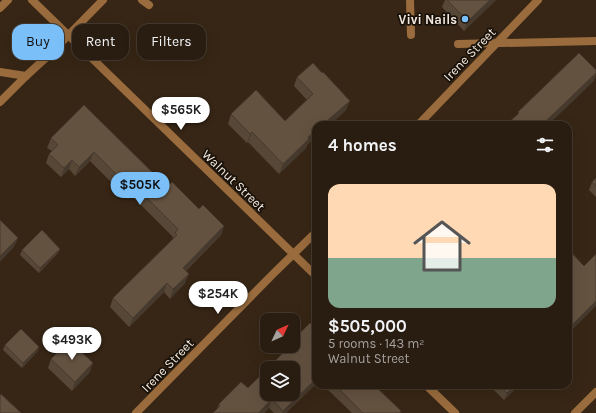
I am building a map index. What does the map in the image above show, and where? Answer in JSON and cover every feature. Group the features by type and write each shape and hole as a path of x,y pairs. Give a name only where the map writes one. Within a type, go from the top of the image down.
{"street":[{"path":"0,8 8,0"},
{"name":"Walnut Street","path":"32,0 312,272"},
{"path":"0,102 103,0"},
{"path":"410,0 411,35"},
{"name":"Irene Street","path":"422,121 538,0"},
{"path":"458,44 596,41"},
{"path":"0,72 26,76"},
{"name":"Irene Street","path":"136,413 312,236"},
{"path":"430,389 455,413"},
{"path":"576,413 596,392"}],"building":[{"path":"447,0 490,0 468,21"},
{"path":"579,53 596,70 596,73 546,121 510,121 519,113 518,112"},
{"path":"313,63 350,101 327,121 312,121 312,134 308,137 309,139 283,164 252,132 250,134 231,114 256,90 285,121 313,94 297,77"},
{"path":"84,105 167,187 172,182 199,209 203,205 224,226 183,268 189,274 173,289 167,283 133,318 113,298 177,235 175,233 178,229 135,186 132,190 94,152 79,167 72,160 64,168 49,154 58,145 51,138"},
{"path":"596,178 596,186 592,182"},
{"path":"0,220 18,238 0,256"},
{"path":"42,230 60,249 40,268 22,250"},
{"path":"572,253 584,266 596,254 596,301 572,325"},
{"path":"310,323 312,325 312,383 300,395 300,361 275,361 283,353 300,353 300,333"},
{"path":"21,329 39,347 23,363 5,345"},
{"path":"69,340 93,363 75,382 51,359"},
{"path":"260,376 260,401 270,401 258,413 213,413 220,406 219,404 241,382 248,388"},
{"path":"339,389 378,389 401,411 400,413 363,413"},
{"path":"503,389 511,389 507,393"},
{"path":"1,394 21,413 0,413"},
{"path":"274,401 293,401 283,411"}],"place":[{"name":"Vivi Nails","path":"465,19"}]}
